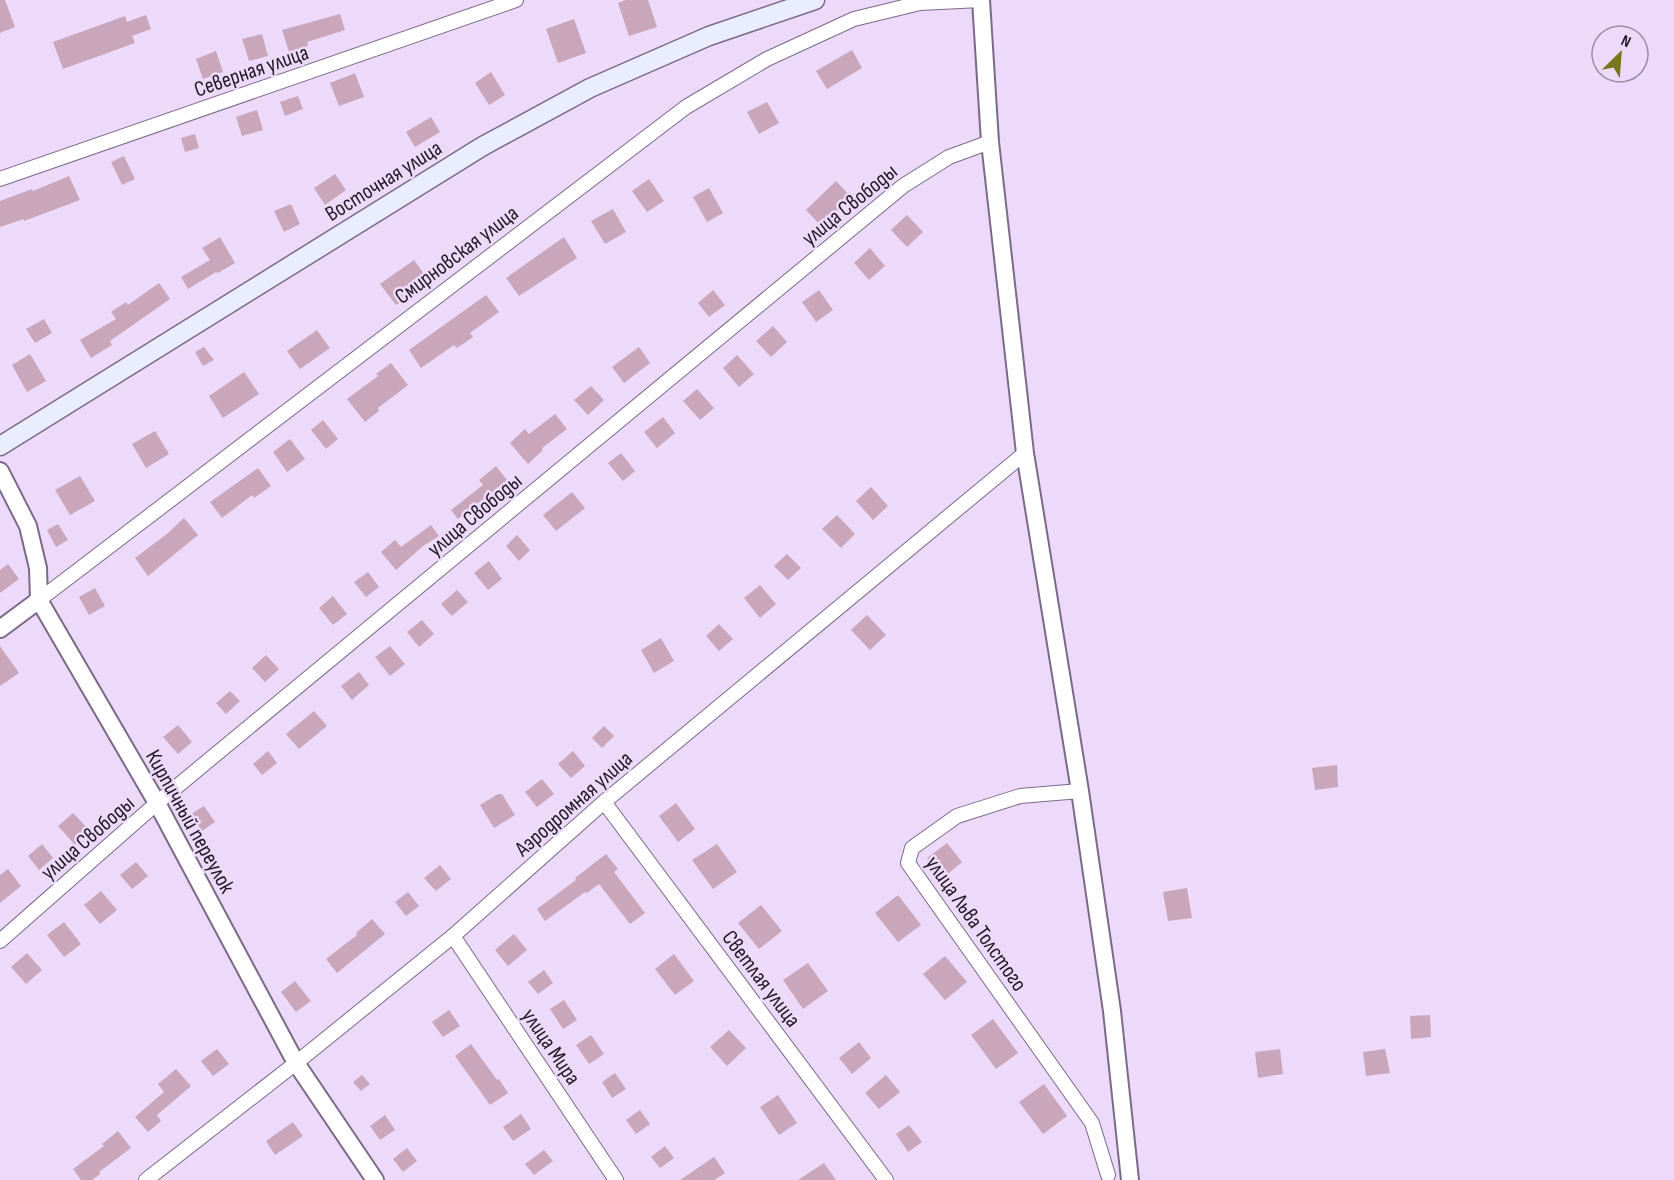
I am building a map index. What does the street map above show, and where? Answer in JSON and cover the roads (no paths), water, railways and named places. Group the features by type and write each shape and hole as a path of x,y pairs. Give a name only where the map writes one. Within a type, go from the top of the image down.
{"main road":[{"name":"Восточная улица","path":"0,446 483,146 590,88 710,36 815,0"}],"street":[{"name":"Северная улица","path":"0,179 516,0"},
{"path":"981,0 990,142 1024,453 1080,791 1112,1011 1130,1174 1105,1177"},
{"name":"Смирновская улица","path":"0,629 686,107 767,59 854,19 920,3 981,0"},
{"name":"улица Свободы","path":"0,941 157,803 903,186 949,157 990,142"},
{"name":"Аэродромная улица","path":"146,1180 453,936 604,802 1024,453"},
{"name":"Кирпичный переулок","path":"0,471 28,526 38,568 39,600 157,803 296,1063 375,1180"},
{"name":"улица Льва Толстого","path":"1080,791 1020,796 957,816 912,848 908,863 1092,1123 1105,1177"},
{"name":"Светлая улица","path":"604,802 886,1180"},
{"name":"улица Мира","path":"453,936 616,1180"}]}
